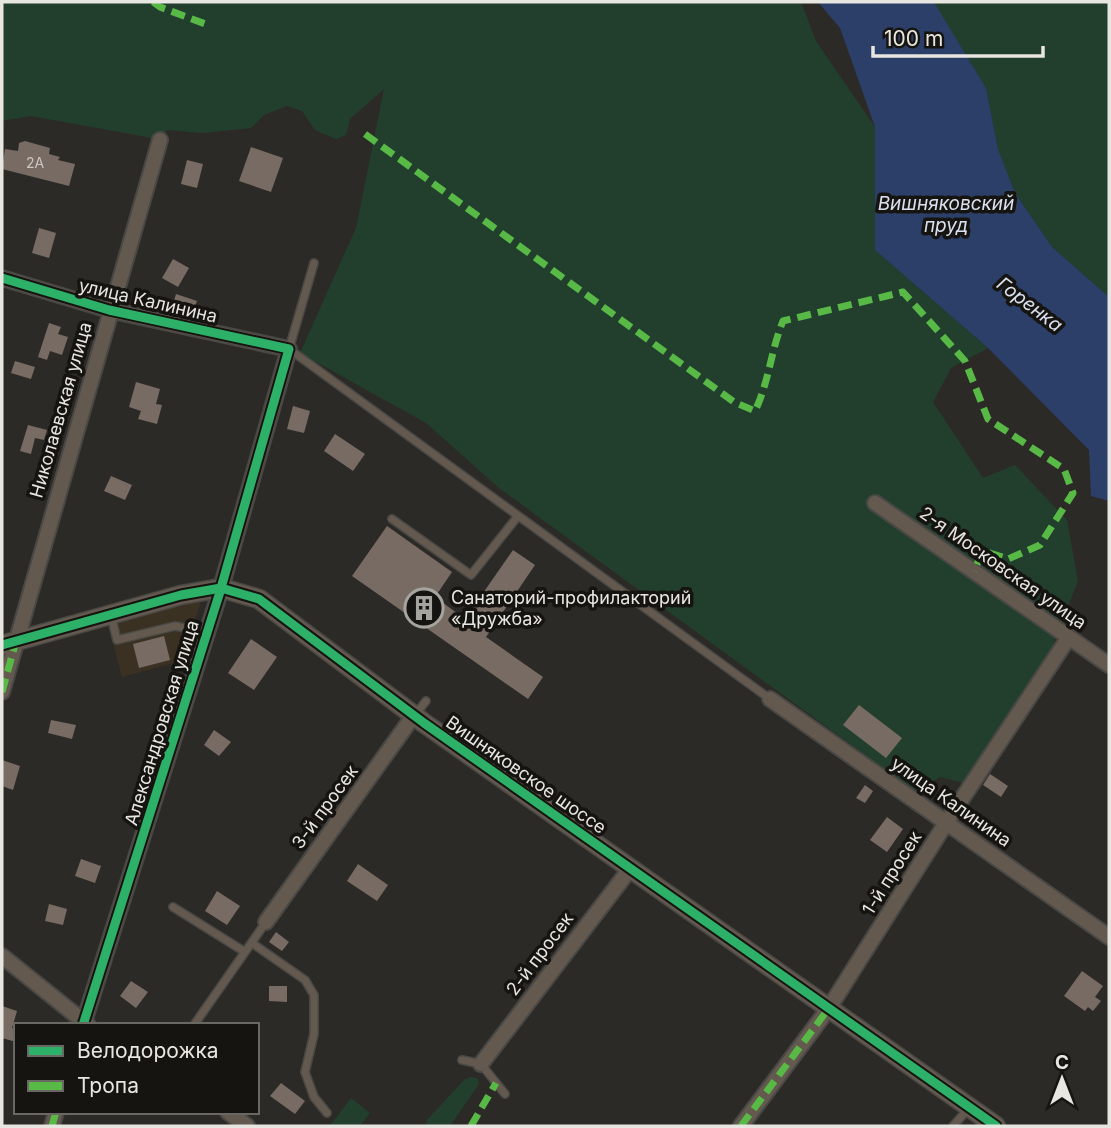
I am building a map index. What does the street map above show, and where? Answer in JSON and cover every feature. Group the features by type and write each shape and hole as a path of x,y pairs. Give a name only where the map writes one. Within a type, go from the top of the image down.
{"street":[{"name":"Николаевская улица","path":"2,692 9,643 160,140"},
{"name":"улица Калинина","path":"2,278 109,310 289,349"},
{"name":"Александровская улица","path":"85,1023 221,588 289,349"},
{"name":"2-я Московская улица","path":"875,503 1071,634 1109,665"},
{"name":"Вишняковское шоссе","path":"9,643 181,595 221,588 259,599 414,715 996,1126"},
{"name":"1-й просек","path":"741,1126 829,1008 1071,634"},
{"name":"улица Калинина","path":"770,699 1109,937"},
{"name":"3-й просек","path":"266,922 414,715"},
{"name":"2-й просек","path":"481,1064 630,869"},
{"path":"2,956 84,1023"},
{"path":"231,1114 247,1126"}],"lane":[{"path":"314,263 289,349 770,699"},
{"path":"392,519 471,575 518,516"},
{"path":"110,615 117,640 175,626 207,632"},
{"path":"414,715 426,701"},
{"path":"173,907 245,952"},
{"path":"195,1023 266,922"},
{"path":"252,943 305,980 314,995 314,1034 305,1072 314,1097 327,1113"},
{"path":"462,1060 481,1064 505,1094"},
{"path":"953,1126 970,1108"}],"shaded area":[{"path":"202,599 181,661 122,677 108,625"}],"green space":[{"path":"2,2 801,2 816,41 875,127 875,250 988,348 951,368 933,402 983,478 1015,465 1067,520 1078,581 1046,662 964,783 940,777 916,792 499,488 426,423 300,353 356,228 384,89 350,119 346,135 336,139 315,130 302,111 287,106 264,115 251,128 202,133 168,130 152,138 31,116 2,121"},
{"path":"934,2 1109,2 1109,297 1052,247 1015,193 998,149 986,88"},
{"path":"465,1079 478,1079 479,1084 450,1126 425,1126 427,1120"},
{"path":"351,1098 370,1113 360,1126 330,1126"}],"water":[{"name":"Вишняковский пруд","path":"818,2 934,2 986,88 998,149 1015,193 1052,247 1109,297 1109,501 1091,496 1089,450 988,348 875,250 875,127 840,28"}],"building":[{"path":"25,141 50,148 49,154 60,157 58,160 75,164 69,186 2,169 5,149 18,151 19,143"},
{"path":"251,147 283,158 271,192 239,181"},
{"path":"187,160 203,164 197,188 181,184"},
{"path":"39,228 56,233 49,258 32,253"},
{"path":"173,259 189,268 178,287 162,278"},
{"path":"176,294 197,301 191,318 170,313"},
{"path":"49,323 61,327 58,334 68,337 62,355 50,351 47,360 38,357"},
{"path":"15,361 35,367 31,379 11,373"},
{"path":"136,382 160,389 156,404 162,405 157,424 138,419 141,411 129,407"},
{"path":"293,406 310,411 304,433 287,429"},
{"path":"28,425 47,430 44,440 35,438 31,454 20,451"},
{"path":"335,434 365,454 353,471 324,451"},
{"path":"111,476 132,485 125,500 104,491"},
{"name":"Санаторий-профилакторий «Дружба»","path":"387,526 452,572 435,597 465,619 513,550 535,565 486,637 543,677 528,699 352,576"},
{"path":"164,636 170,660 139,668 133,644"},
{"path":"251,639 277,657 254,690 228,673"},
{"path":"859,705 902,738 886,758 843,725"},
{"path":"51,720 76,725 72,739 48,733"},
{"path":"214,730 231,742 219,756 204,745"},
{"path":"2,760 20,766 13,790 2,786"},
{"path":"990,774 1008,786 1001,797 983,785"},
{"path":"865,785 873,791 865,803 856,798"},
{"path":"887,817 903,829 887,852 870,840"},
{"path":"81,859 101,866 95,883 75,876"},
{"path":"358,864 388,885 377,901 347,881"},
{"path":"217,891 240,906 227,925 205,911"},
{"path":"49,904 67,909 63,925 45,921"},
{"path":"276,932 289,942 282,951 269,942"},
{"path":"1082,971 1103,986 1095,997 1101,1001 1093,1011 1088,1007 1085,1011 1064,996"},
{"path":"131,981 148,992 136,1008 120,996"},
{"path":"269,986 287,986 287,1002 269,1001"},
{"path":"2,1006 17,1011 12,1028 14,1041 2,1038"},
{"path":"281,1083 305,1101 295,1114 270,1096"}],"marked path":[{"path":"153,2 208,25"},
{"path":"365,134 734,402 755,411 783,321 903,292 965,361 988,419 1064,469 1073,493 1040,545 1008,559 983,551 974,571"},
{"path":"2,692 16,641"},
{"path":"741,1126 829,1008"},
{"path":"471,1126 496,1083"},
{"path":"52,1126 55,1114"}],"cycle path":[{"path":"2,278 109,310 289,349 219,595 84,1023"},
{"path":"2,645 181,595 221,588 259,599 424,723 996,1126"}],"place":[{"name":"Санаторий-профилакторий «Дружба»","path":"424,608"}],"water label":[{"name":"Горенка","path":"1030,304"}]}
